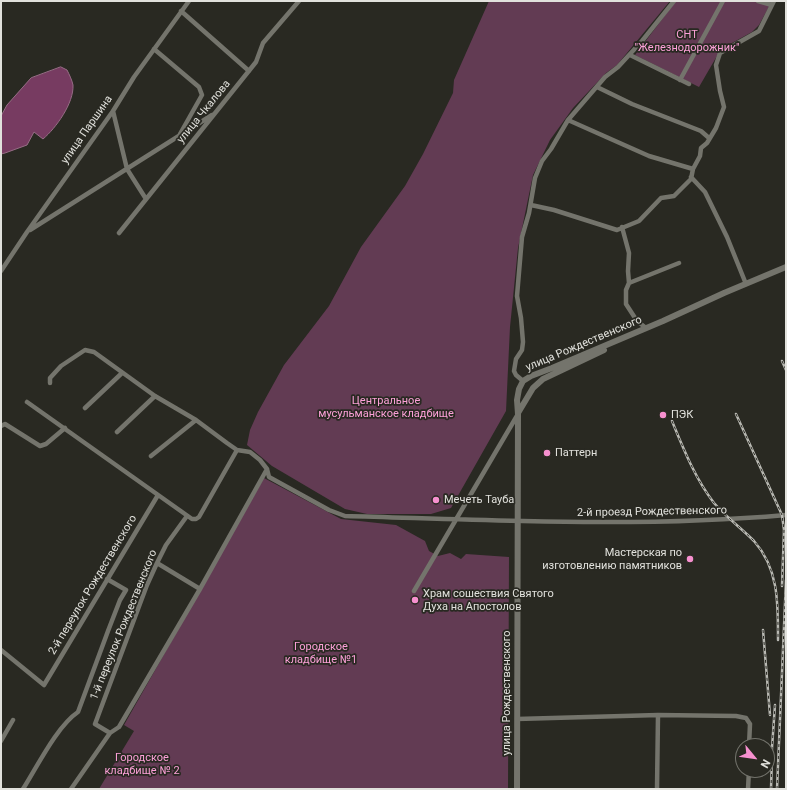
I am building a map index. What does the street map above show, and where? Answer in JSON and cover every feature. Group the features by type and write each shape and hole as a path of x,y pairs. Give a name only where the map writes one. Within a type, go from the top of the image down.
{"main road":[{"name":"улица Рождественского","path":"517,789 517,400 519,389 523,381 531,376 663,321 786,267"},
{"path":"523,381 527,385 535,386 546,378 663,321"},
{"path":"518,414 538,380 531,376"}],"street":[{"name":"улица Паршина","path":"1,271 113,111 126,88 189,1"},
{"name":"улица Чкалова","path":"119,233 256,62 263,43 300,1"},
{"path":"523,381 514,371 516,359 522,350 523,342 517,296 522,237 531,205 535,178 539,167 568,120 605,77 630,55 674,1"},
{"path":"680,80 723,1"},
{"path":"531,205 554,210 617,230 640,221 661,198 674,196 691,177 693,169 700,156 701,148 707,143 716,128 724,107 716,65 720,53 759,31 773,3 758,1"},
{"path":"182,11 249,71"},
{"path":"154,49 199,87 202,95 179,136"},
{"path":"630,55 689,84"},
{"path":"597,87 646,110 701,131 709,138"},
{"path":"113,111 127,169 146,199"},
{"path":"27,232 215,114"},
{"path":"568,120 649,156 693,169"},
{"path":"691,177 705,192 727,237 746,284"},
{"path":"622,228 629,253 629,283 626,290 626,304 637,321 646,328"},
{"path":"629,283 679,263"},
{"path":"50,383 50,378 61,366 86,350 94,352 155,396 196,420 227,444 237,450 250,452 260,460 267,469 200,589 118,727 110,733 71,789"},
{"path":"85,408 122,373"},
{"path":"117,432 155,396"},
{"path":"27,402 192,519 199,517 237,450"},
{"path":"414,591 518,414"},
{"path":"151,456 196,420"},
{"path":"1,426 5,424 40,446 46,444 65,428"},
{"name":"2-й проезд Рождественского","path":"267,469 268,477 328,510 344,516 547,522 730,520 786,515"},
{"name":"2-й переулок Рождественского","path":"1,650 44,685 158,495"},
{"name":"1-й переулок Рождественского","path":"110,733 96,724 157,563 166,545 187,516"},
{"path":"157,563 200,589"},
{"path":"23,789 51,742 70,717 78,712 112,619 126,590 107,579"},
{"path":"517,719 658,715 736,716 746,718 750,724 749,738"},
{"path":"657,789 658,715"},
{"path":"1,741 13,720"},
{"path":"748,789 749,778"}],"green space":[{"name":"Центральное мусульманское кладбище","path":"489,1 670,1 617,65 606,73 573,108 550,140 533,175 518,248 510,327 506,411 451,508 431,514 367,514 345,509 272,466 247,445 250,430 258,412 284,365 329,306 361,247 405,186 423,154 453,93 454,80"},
{"name":"СНТ \"Железнодорожник\"","path":"676,1 772,1 759,25 752,32 721,49 699,87 635,55"},
{"name":"Городское кладбище №1","path":"264,478 341,519 396,525 425,541 429,551 438,556 450,553 461,559 466,554 509,557 508,789 99,789 134,731 124,725"}],"shaded area":[{"path":"61,67 67,70 73,85 71,99 63,115 43,139 34,132 27,145 1,154 1,116 7,105 31,78"}],"railway":[{"path":"782,361 786,370"},
{"path":"736,414 782,515 784,530 782,586"},
{"path":"672,421 690,464 707,493 714,503 754,541 768,563 773,575 777,600 778,640"},
{"path":"777,789 786,580"},
{"path":"763,630 770,715"},
{"path":"773,738 775,705"},
{"path":"771,778 771,789"}],"place":[{"name":"ПЭК","path":"663,415"},
{"name":"Паттерн","path":"547,453"},
{"name":"Мечеть Тауба","path":"436,500"},
{"name":"Мастерская по изготовлению памятников","path":"690,559"},
{"name":"Храм сошествия Святого Духа на Апостолов","path":"415,600"}],"park label":[{"name":"Городское кладбище № 2","path":"142,764"}]}
